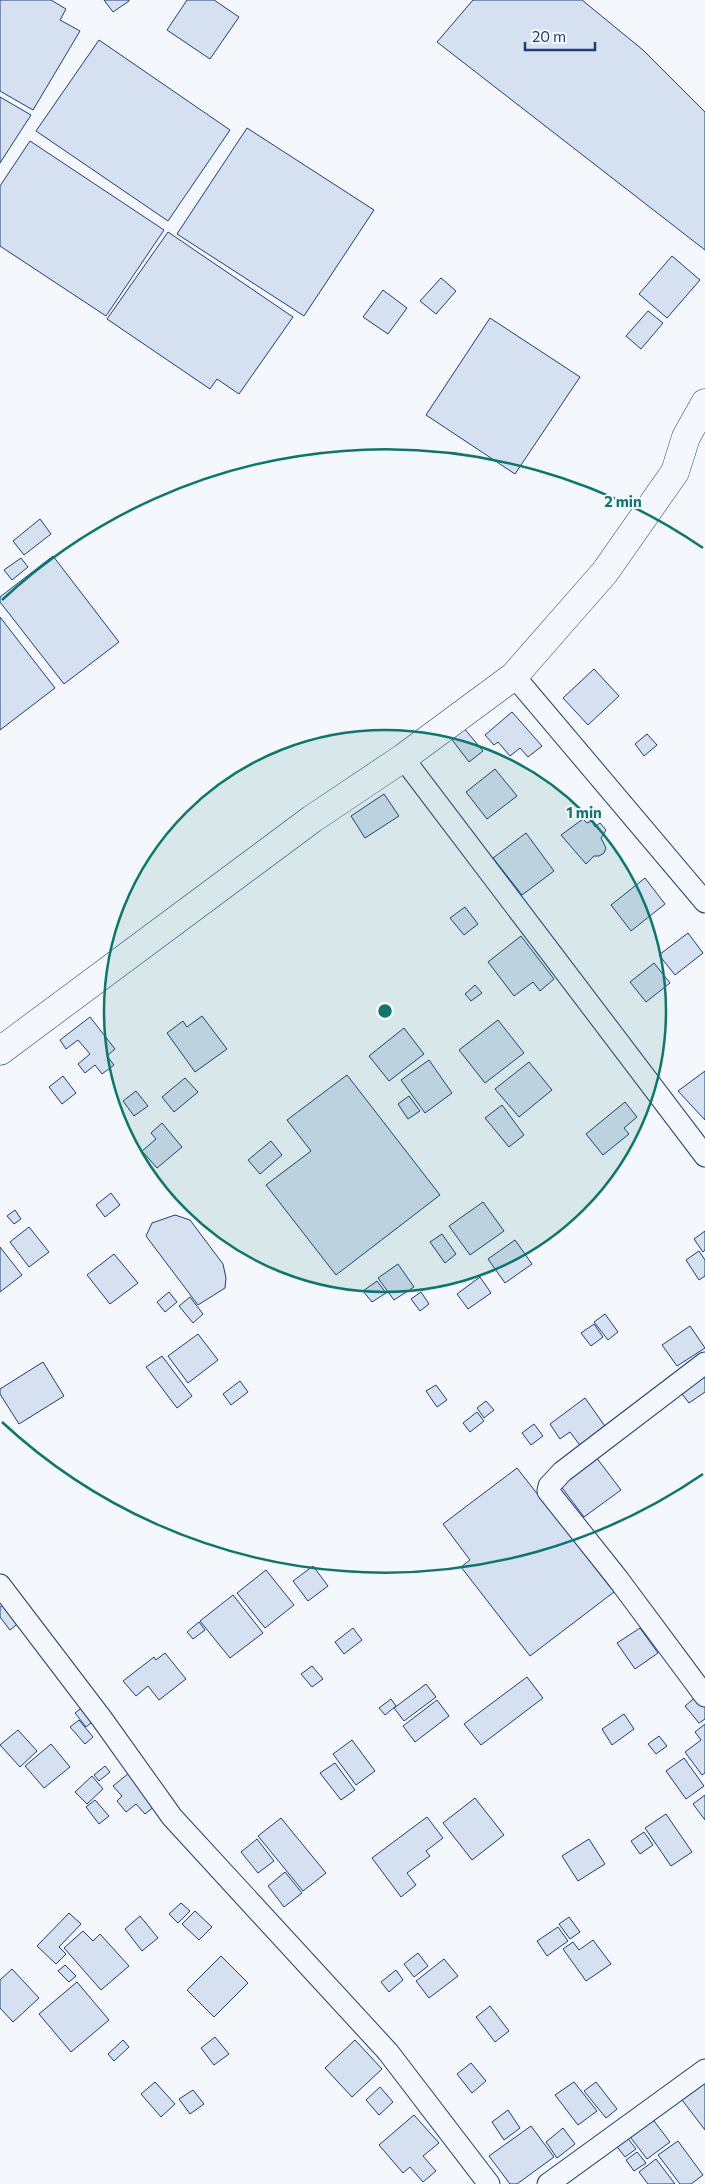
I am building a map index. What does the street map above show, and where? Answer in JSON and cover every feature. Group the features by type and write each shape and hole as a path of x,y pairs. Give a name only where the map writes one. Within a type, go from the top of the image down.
{"street":[{"path":"0,1051 312,819 403,758 514,676 605,572 675,472 686,437 705,403"},
{"path":"514,676 705,902"},
{"path":"403,758 705,1156"},
{"path":"705,1364 562,1472 549,1486 548,1491 618,1579 705,1696"},
{"path":"0,1585 102,1719 172,1816 388,2052 489,2184"},
{"path":"548,2184 705,2070"}],"building":[{"path":"0,0 51,0 66,9 60,20 80,31 33,110 0,91"},
{"path":"104,0 129,0 129,1 113,12"},
{"path":"187,0 214,0 239,17 210,59 167,30"},
{"path":"473,0 582,0 643,50 705,112 705,250 437,42"},
{"path":"99,40 230,130 168,221 36,131"},
{"path":"0,97 31,115 0,163"},
{"path":"247,128 374,210 304,316 177,234"},
{"path":"30,141 164,230 106,316 0,246 0,186"},
{"path":"168,232 293,317 239,394 217,379 210,389 107,319"},
{"path":"672,256 700,280 667,318 639,294"},
{"path":"441,278 456,291 436,314 420,301"},
{"path":"383,290 407,308 388,334 363,317"},
{"path":"648,311 663,323 641,349 626,336"},
{"path":"490,318 580,377 515,474 426,415"},
{"path":"40,519 51,534 24,555 13,541"},
{"path":"53,556 119,642 64,684 0,602 0,597"},
{"path":"21,558 28,567 12,580 4,570"},
{"path":"0,617 55,688 0,730"},
{"path":"594,669 619,696 588,725 563,698"},
{"path":"512,712 542,746 528,757 520,748 510,756 498,742 494,745 485,735"},
{"path":"463,727 483,751 469,762 450,737"},
{"path":"647,734 657,745 644,756 635,744"},
{"path":"495,769 517,796 487,819 466,792"},
{"path":"384,794 399,816 365,838 351,816"},
{"path":"583,819 587,823 592,821 595,827 600,823 606,830 601,838 606,848 604,853 594,856 586,864 561,835"},
{"path":"526,833 554,871 522,895 493,858"},
{"path":"645,878 665,904 631,931 611,905"},
{"path":"465,907 478,924 464,935 450,918"},
{"path":"688,933 703,953 675,975 659,955"},
{"path":"521,936 554,979 540,991 533,982 514,996 488,962"},
{"path":"654,963 670,983 646,1002 630,982"},
{"path":"475,985 482,993 471,1001 465,994"},
{"path":"202,1016 227,1049 195,1072 167,1033 183,1021 187,1027"},
{"path":"90,1017 115,1049 107,1056 114,1065 102,1074 95,1065 85,1073 78,1064 90,1054 78,1040 66,1049 60,1040"},
{"path":"498,1020 524,1053 485,1083 459,1050"},
{"path":"404,1028 424,1054 389,1081 369,1056"},
{"path":"429,1060 452,1093 425,1113 401,1080"},
{"path":"529,1062 552,1090 519,1117 495,1089"},
{"path":"705,1071 705,1120 678,1091"},
{"path":"347,1075 440,1195 336,1275 266,1185 311,1151 287,1120"},
{"path":"63,1076 76,1093 62,1104 49,1087"},
{"path":"185,1078 198,1092 174,1112 162,1097"},
{"path":"136,1091 148,1106 134,1116 123,1101"},
{"path":"409,1096 420,1111 408,1119 398,1104"},
{"path":"625,1102 637,1117 624,1128 629,1134 603,1155 586,1134"},
{"path":"502,1105 524,1135 509,1147 485,1118"},
{"path":"162,1123 182,1147 157,1168 142,1151 156,1139 151,1133"},
{"path":"271,1141 282,1155 260,1174 248,1160"},
{"path":"111,1193 120,1205 105,1217 96,1205"},
{"path":"483,1202 504,1231 470,1255 449,1226"},
{"path":"15,1210 21,1219 14,1224 7,1216"},
{"path":"175,1215 190,1220 223,1264 226,1278 225,1288 198,1305 146,1236 152,1223"},
{"path":"29,1227 49,1252 29,1267 10,1242"},
{"path":"705,1231 705,1250 703,1252 694,1239"},
{"path":"442,1234 456,1254 445,1263 430,1242"},
{"path":"515,1240 532,1264 505,1283 488,1259"},
{"path":"0,1247 22,1275 0,1292"},
{"path":"699,1251 705,1260 705,1276 699,1280 686,1260"},
{"path":"114,1254 138,1283 110,1304 87,1275"},
{"path":"398,1264 414,1287 394,1300 378,1278"},
{"path":"480,1277 491,1293 468,1309 457,1294"},
{"path":"377,1281 386,1293 372,1302 363,1291"},
{"path":"169,1292 177,1302 165,1312 157,1302"},
{"path":"421,1292 429,1304 420,1311 411,1299"},
{"path":"190,1297 203,1314 193,1323 179,1306"},
{"path":"605,1314 618,1332 608,1340 594,1322"},
{"path":"594,1324 603,1337 591,1346 581,1333"},
{"path":"690,1326 705,1348 677,1366 662,1345"},
{"path":"198,1334 218,1360 188,1383 168,1356"},
{"path":"162,1356 192,1396 177,1408 146,1367"},
{"path":"43,1362 64,1396 19,1424 0,1394 0,1389"},
{"path":"705,1371 705,1392 689,1403 679,1390"},
{"path":"240,1381 248,1392 231,1405 223,1394"},
{"path":"436,1385 447,1400 437,1407 426,1391"},
{"path":"585,1398 607,1429 582,1448 570,1432 560,1439 550,1424"},
{"path":"486,1401 494,1410 484,1418 477,1408"},
{"path":"477,1412 484,1421 470,1432 463,1423"},
{"path":"534,1424 543,1436 531,1445 522,1433"},
{"path":"596,1457 621,1490 584,1517 560,1485"},
{"path":"517,1468 614,1592 530,1656 461,1567 470,1560 443,1524"},
{"path":"313,1566 328,1586 308,1601 293,1581"},
{"path":"266,1570 294,1605 265,1628 237,1593"},
{"path":"233,1595 263,1633 230,1658 200,1621"},
{"path":"6,1603 21,1621 10,1630 0,1617 0,1607"},
{"path":"199,1622 205,1630 193,1639 187,1632"},
{"path":"353,1628 362,1640 344,1654 335,1642"},
{"path":"640,1628 658,1653 635,1669 617,1643"},
{"path":"165,1653 186,1679 159,1700 148,1686 136,1696 123,1681 154,1657 156,1660"},
{"path":"312,1666 323,1679 312,1687 301,1674"},
{"path":"527,1677 543,1698 481,1745 464,1724"},
{"path":"426,1684 436,1697 404,1721 394,1708"},
{"path":"697,1696 705,1706 705,1719 699,1723 685,1706"},
{"path":"391,1699 396,1706 385,1715 379,1708"},
{"path":"437,1700 449,1716 415,1742 403,1726"},
{"path":"84,1706 95,1720 86,1727 75,1713"},
{"path":"624,1714 634,1729 612,1745 602,1729"},
{"path":"79,1720 93,1737 85,1744 70,1727"},
{"path":"705,1724 705,1773 702,1775 685,1752 701,1740 695,1732"},
{"path":"18,1730 37,1751 20,1767 0,1745"},
{"path":"659,1736 667,1746 656,1754 648,1744"},
{"path":"352,1740 375,1771 356,1785 333,1754"},
{"path":"51,1744 70,1767 44,1788 25,1766"},
{"path":"684,1758 704,1786 686,1799 666,1771"},
{"path":"335,1763 355,1790 341,1800 320,1773"},
{"path":"105,1766 110,1772 99,1781 94,1775"},
{"path":"129,1773 155,1806 145,1814 136,1804 126,1812 117,1801 122,1796 113,1786"},
{"path":"92,1776 103,1789 87,1804 75,1792"},
{"path":"705,1795 705,1820 693,1804"},
{"path":"475,1798 504,1835 472,1860 443,1823"},
{"path":"95,1800 109,1816 99,1824 86,1807"},
{"path":"666,1814 692,1852 671,1866 645,1828"},
{"path":"427,1817 443,1838 426,1851 430,1856 407,1873 416,1885 401,1897 372,1858"},
{"path":"281,1818 326,1873 303,1891 258,1836"},
{"path":"644,1832 653,1845 640,1854 631,1841"},
{"path":"257,1839 274,1861 258,1873 241,1852"},
{"path":"589,1839 605,1864 578,1881 562,1856"},
{"path":"285,1872 302,1893 284,1907 268,1886"},
{"path":"181,1903 190,1911 178,1923 169,1914"},
{"path":"195,1911 212,1927 199,1940 182,1924"},
{"path":"69,1913 81,1924 59,1947 66,1954 56,1964 37,1946"},
{"path":"140,1916 158,1938 142,1951 125,1929"},
{"path":"569,1917 580,1932 570,1939 559,1924"},
{"path":"558,1927 568,1941 547,1956 537,1941"},
{"path":"83,1931 93,1941 100,1934 129,1966 101,1990 64,1948"},
{"path":"593,1940 611,1964 586,1981 563,1949 573,1942 579,1950"},
{"path":"418,1953 428,1966 414,1977 404,1964"},
{"path":"221,1956 248,1983 214,2017 187,1990"},
{"path":"444,1959 458,1976 429,1998 416,1981"},
{"path":"65,1965 76,1976 69,1982 58,1971"},
{"path":"12,1969 39,1998 13,2022 0,2008 0,1980"},
{"path":"396,1970 403,1980 389,1992 381,1982"},
{"path":"77,1982 109,2020 71,2052 39,2014"},
{"path":"490,2006 509,2031 495,2042 476,2017"},
{"path":"215,2037 229,2054 214,2065 201,2048"},
{"path":"123,2040 129,2047 114,2061 108,2054"},
{"path":"355,2040 382,2069 352,2097 325,2068"},
{"path":"471,2063 486,2081 472,2093 457,2074"},
{"path":"705,2076 705,2130 679,2096"},
{"path":"155,2082 175,2104 161,2117 141,2094"},
{"path":"574,2082 597,2111 578,2125 555,2095"},
{"path":"596,2082 617,2109 606,2118 584,2091"},
{"path":"380,2087 393,2102 379,2115 366,2100"},
{"path":"193,2090 204,2104 190,2114 179,2099"},
{"path":"508,2110 520,2128 504,2140 492,2122"},
{"path":"414,2115 439,2143 423,2156 436,2171 423,2182 410,2167 403,2173 379,2145"},
{"path":"651,2117 670,2142 647,2159 628,2134"},
{"path":"531,2126 554,2157 517,2184 510,2184 489,2156"},
{"path":"563,2128 575,2144 557,2158 546,2142"},
{"path":"626,2136 636,2149 625,2157 615,2144"},
{"path":"678,2141 703,2175 691,2184 680,2184 658,2155"},
{"path":"637,2152 646,2163 634,2171 626,2160"},
{"path":"656,2159 675,2184 648,2184 639,2172"}]}
